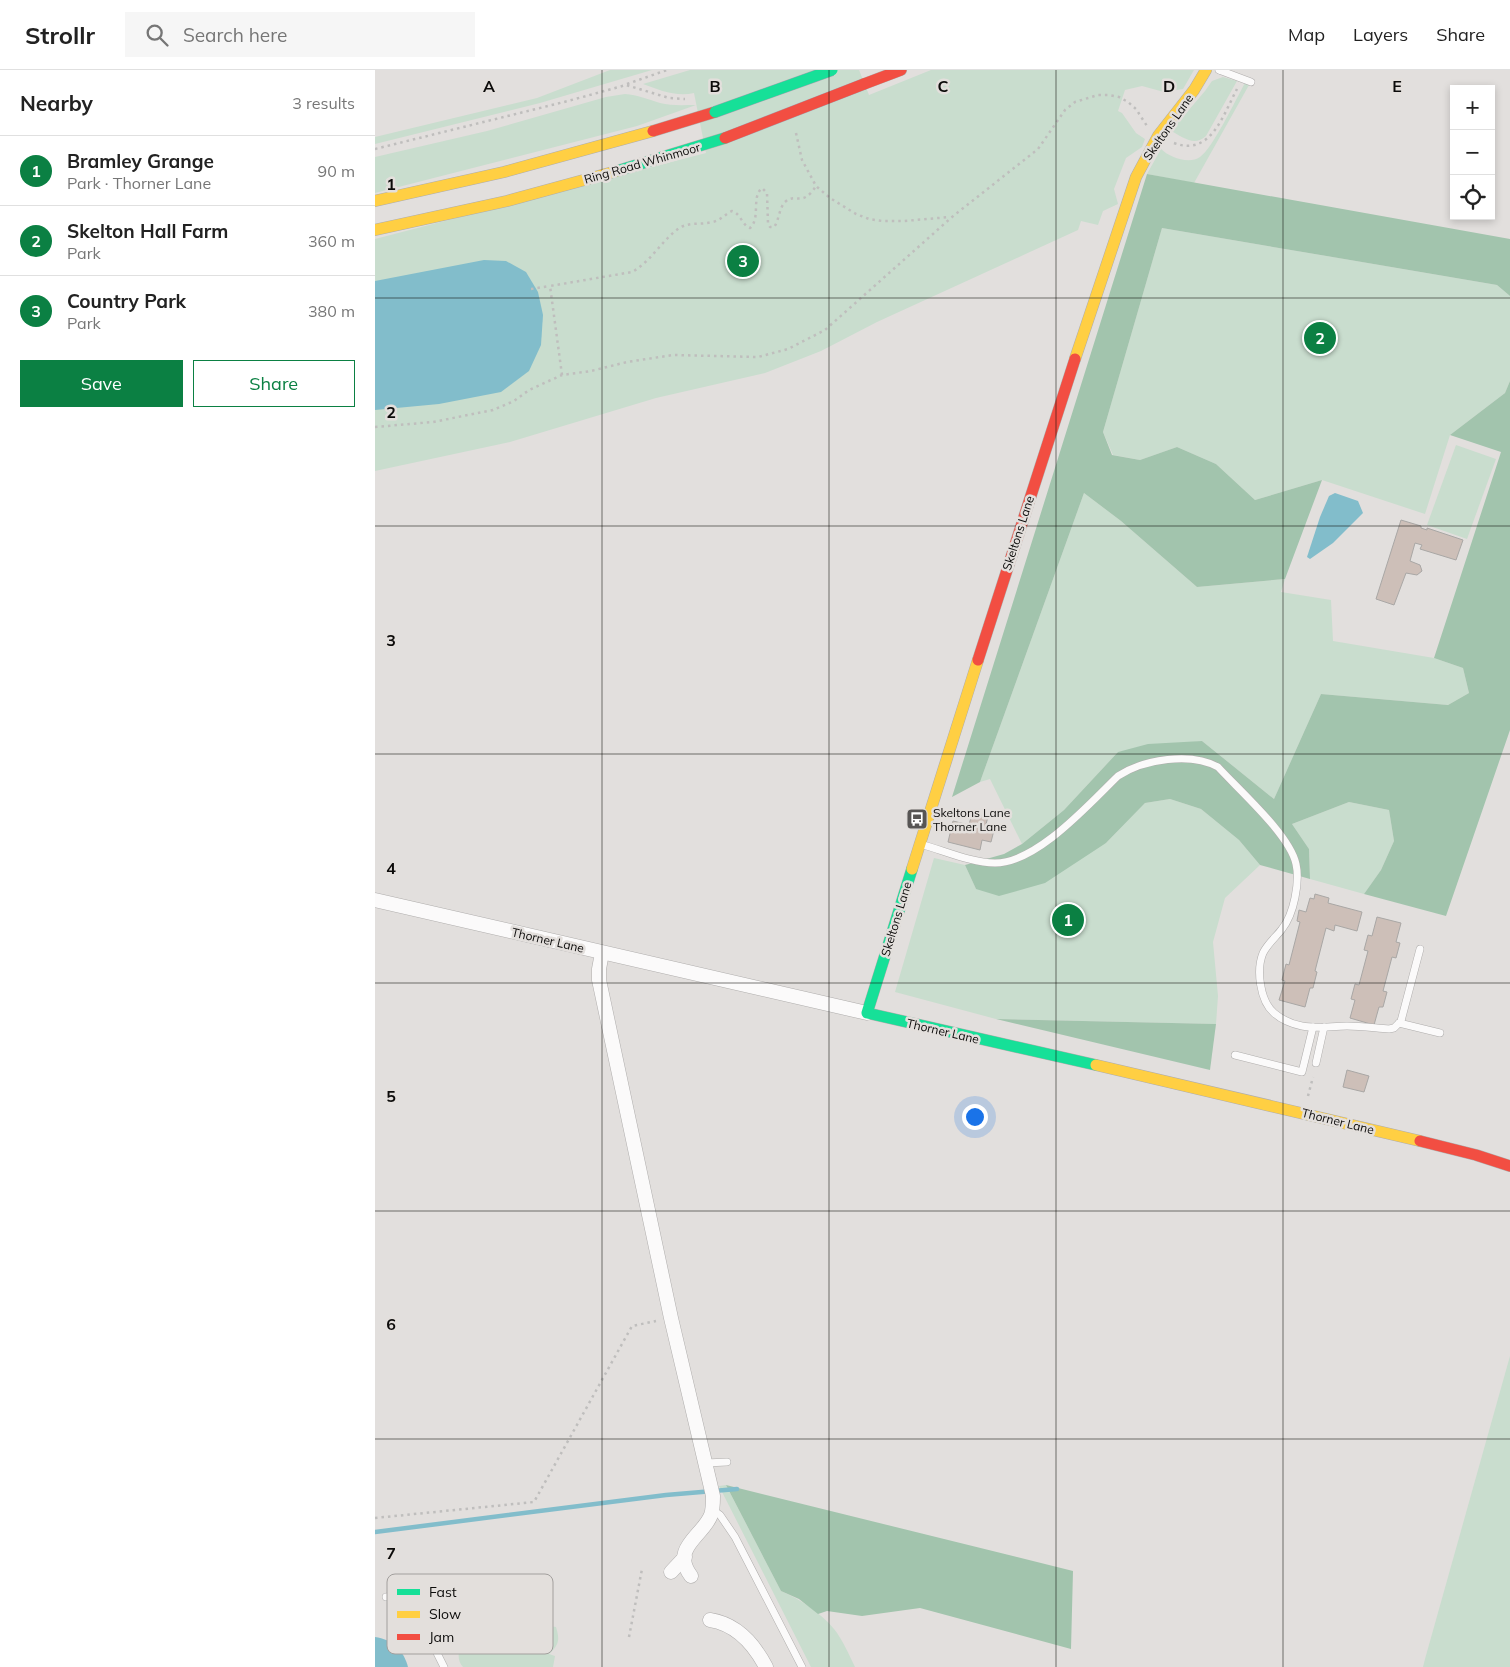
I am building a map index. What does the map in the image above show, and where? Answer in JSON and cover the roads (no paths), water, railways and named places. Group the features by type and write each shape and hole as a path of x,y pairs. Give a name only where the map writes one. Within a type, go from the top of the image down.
{"main road":[{"path":"375,201 429,191 531,166 715,112 832,70"},
{"name":"Ring Road Whinmoor","path":"375,230 527,196 645,163 725,138 901,70"},
{"name":"Skeltons Lane","path":"867,1013 1004,575 1132,186 1139,168 1158,136 1198,84 1206,70"},
{"name":"Thorner Lane","path":"867,1013 1304,1113 1476,1155 1510,1166"}],"street":[{"name":"Thorner Lane","path":"375,900 867,1013"},
{"path":"602,953 599,980 671,1318 706,1463 712,1496 711,1515 706,1524 694,1536 685,1557 671,1572"},
{"path":"685,1557 685,1568 691,1576"},
{"path":"710,1620 722,1622 737,1631 750,1642 766,1667"}],"lane":[{"path":"1219,70 1251,82"},
{"path":"920,844 983,862 1008,862 1033,850 1057,834 1118,776 1127,770 1148,763 1195,758 1207,761 1218,767 1280,834 1292,853 1297,875 1292,908 1284,927 1269,943 1260,965 1260,977 1266,1001 1273,1012 1292,1023 1313,1027 1394,1028 1399,1023 1420,949"},
{"path":"1399,1023 1439,1033"},
{"path":"1235,1055 1302,1072 1313,1027"},
{"path":"1316,1064 1324,1027"},
{"path":"706,1463 727,1462"},
{"path":"712,1496 720,1515 735,1537 802,1667"},
{"path":"438,1654 444,1667"}],"water":[{"path":"484,260 506,261 526,272 538,292 543,315 541,345 529,371 501,392 439,404 375,410 375,281"},
{"path":"1335,493 1358,501 1363,513 1333,543 1310,559 1307,557 1320,517 1329,496"},
{"path":"375,1637 387,1640 387,1654 402,1654 408,1667 375,1667"}],"waterway":[{"path":"375,1532 666,1495 737,1489"}],"place":[{"name":"Country Park","path":"743,261"},
{"name":"Skelton Hall Farm","path":"1320,338"},
{"name":"Skeltons Lane Thorner Lane","path":"917,819"},
{"name":"Bramley Grange","path":"1068,920"}]}
